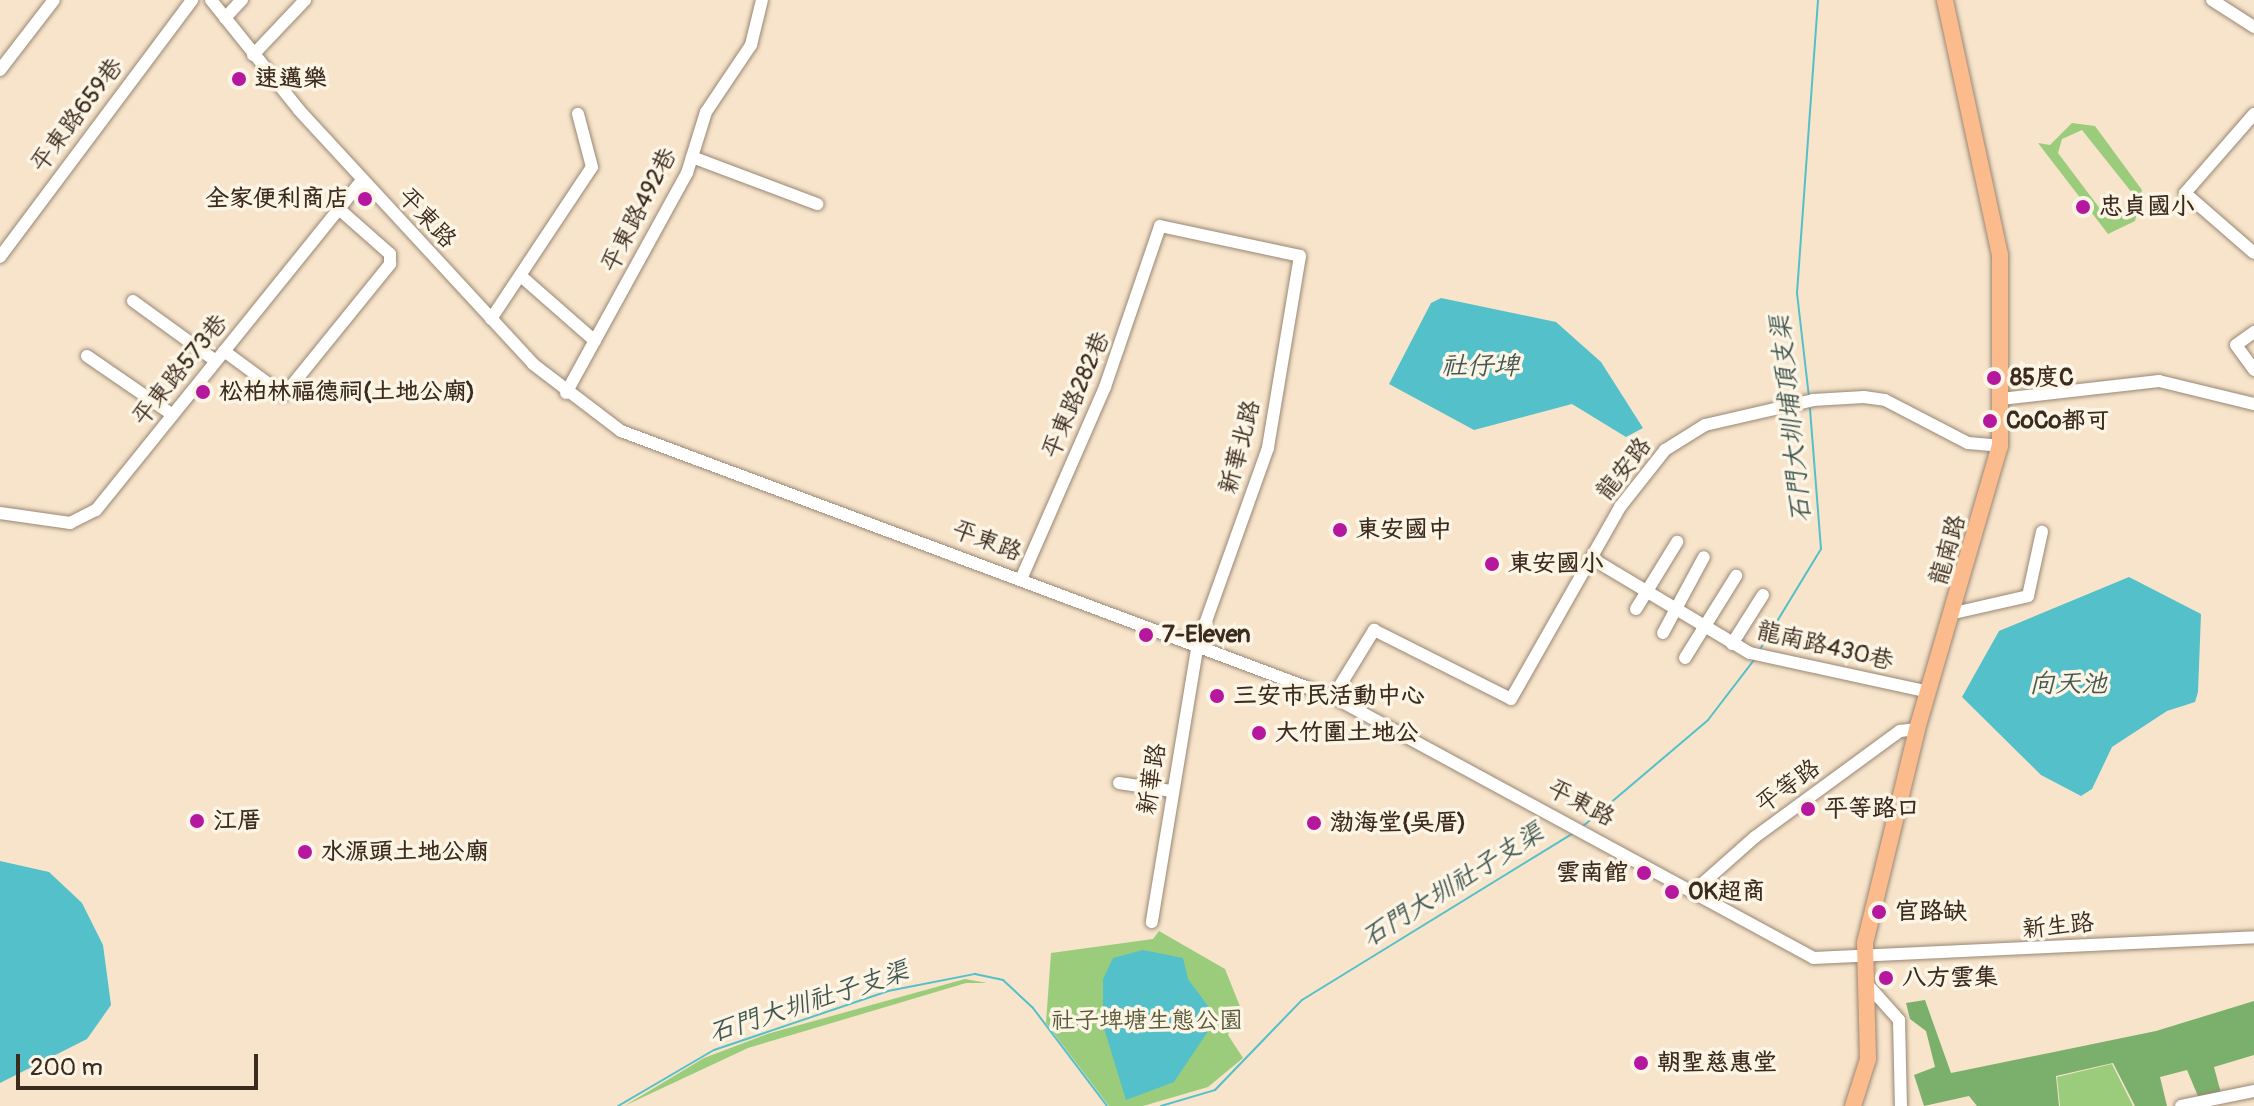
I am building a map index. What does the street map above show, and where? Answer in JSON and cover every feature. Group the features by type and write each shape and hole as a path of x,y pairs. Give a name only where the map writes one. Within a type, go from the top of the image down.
{"main road":[{"name":"龍南路","path":"1853,1106 1868,1059 1866,956 1917,729 1954,613 2000,446 2000,255 1945,0"}],"street":[{"path":"0,70 54,0"},
{"name":"平東路659巷","path":"0,257 192,0"},
{"name":"平東路","path":"211,0 253,55 362,180 491,319 566,393 621,431 1022,577 1333,697 1580,828 1814,958 1866,956"},
{"path":"225,18 242,0"},
{"path":"253,55 305,0"},
{"name":"平東路492巷","path":"566,393 692,157 706,112 751,45 762,0"},
{"path":"2212,0 2254,27"},
{"path":"491,319 522,277 592,167 578,114"},
{"path":"2254,114 2185,193 2254,253"},
{"path":"692,157 817,204"},
{"name":"平東路573巷","path":"0,513 81,521 173,415 362,180"},
{"path":"133,301 284,395 381,276 390,254 339,209"},
{"name":"新華北路","path":"1160,226 1300,256 1268,448 1198,643"},
{"name":"平東路282巷","path":"1022,577 1110,373 1160,226"},
{"path":"522,277 595,341"},
{"path":"2254,332 2236,345 2254,370"},
{"path":"87,356 173,415"},
{"path":"2001,399 2159,381 2254,404"},
{"name":"龍安路","path":"1333,697 1367,631 1511,699 1636,484 1676,441 1718,421 1811,400 1885,400 1968,443 2000,446"},
{"path":"1954,613 2028,596 2042,532"},
{"path":"1636,609 1677,542"},
{"path":"1663,633 1704,557"},
{"name":"龍南路430巷","path":"1591,558 1704,628 1757,655 1929,692"},
{"path":"1685,658 1736,576"},
{"path":"1732,644 1763,595"},
{"name":"新華路","path":"1152,922 1198,643"},
{"name":"平等路","path":"1694,891 1768,827 1900,731 1917,729"},
{"path":"1119,783 1172,791"},
{"name":"新生路","path":"1866,956 2254,937"},
{"path":"1866,983 1899,1020 1901,1106"},
{"path":"2181,1106 2254,1091"}],"green space":[{"path":"2072,123 2095,126 2142,190 2135,221 2108,234 2038,143 2050,145","holes":["2082,130 2133,194 2119,217 2104,214 2058,153 2062,139"]},
{"name":"社子埤塘生態公園","path":"1159,931 1225,969 1241,1009 1228,1035 1243,1058 1208,1087 1143,1106 1109,1106 1046,1023 1051,953 1153,939"},
{"path":"965,979 987,983 966,983 748,1048 624,1106 704,1058 767,1034"},
{"path":"1925,1000 1951,1073 2156,1031 2254,1001 2254,1055 2214,1067 2222,1097 2200,1101 2187,1070 2160,1077 2167,1106 2135,1106 2113,1063 2056,1076 2059,1106 1977,1106 1969,1096 1924,1106 1914,1075 1935,1067 1926,1031 1910,1019 1906,1003"},
{"path":"2112,1064 2133,1106 2060,1106 2057,1077"}],"water":[{"name":"社仔埤","path":"1441,298 1556,322 1601,362 1643,428 1626,437 1572,404 1474,430 1389,384 1431,303"},
{"name":"向天池","path":"2129,577 2201,614 2198,692 2195,702 2167,711 2112,747 2092,789 2081,796 2041,775 1962,697 1999,631"},
{"path":"0,861 49,872 82,903 103,945 111,1005 87,1039 0,1083"},
{"path":"1143,950 1183,958 1188,979 1217,1018 1174,1082 1126,1100 1103,1025 1103,979 1113,958"}],"waterway":[{"name":"石門大圳埔頂支渠","path":"1809,397 1797,293 1818,0"},
{"name":"石門大圳埔頂支渠","path":"1759,651 1821,549 1810,408"},
{"name":"石門大圳埔頂支渠","path":"1582,827 1708,720 1754,660"},
{"name":"石門大圳社子支渠","path":"1161,1106 1215,1090 1302,1000 1573,833"},
{"name":"石門大圳社子支渠","path":"618,1106 714,1050 888,991 975,974 1003,980 1033,1008 1107,1106"}],"place":[{"name":"速邁樂","path":"239,79"},
{"name":"全家便利商店","path":"365,199"},
{"name":"忠貞國小","path":"2083,207"},
{"name":"85度C","path":"1994,378"},
{"name":"松柏林福德祠(土地公廟)","path":"203,392"},
{"name":"CoCo都可","path":"1990,421"},
{"name":"東安國中","path":"1340,530"},
{"name":"東安國小","path":"1492,564"},
{"name":"7-Eleven","path":"1146,635"},
{"name":"三安市民活動中心","path":"1217,696"},
{"name":"大竹圍土地公","path":"1259,733"},
{"name":"平等路口","path":"1808,809"},
{"name":"江厝","path":"197,821"},
{"name":"渤海堂(吳厝)","path":"1314,823"},
{"name":"水源頭土地公廟","path":"305,852"},
{"name":"雲南館","path":"1644,873"},
{"name":"OK超商","path":"1672,892"},
{"name":"官路缺","path":"1879,912"},
{"name":"八方雲集","path":"1886,978"},
{"name":"朝聖慈惠堂","path":"1641,1063"}]}
